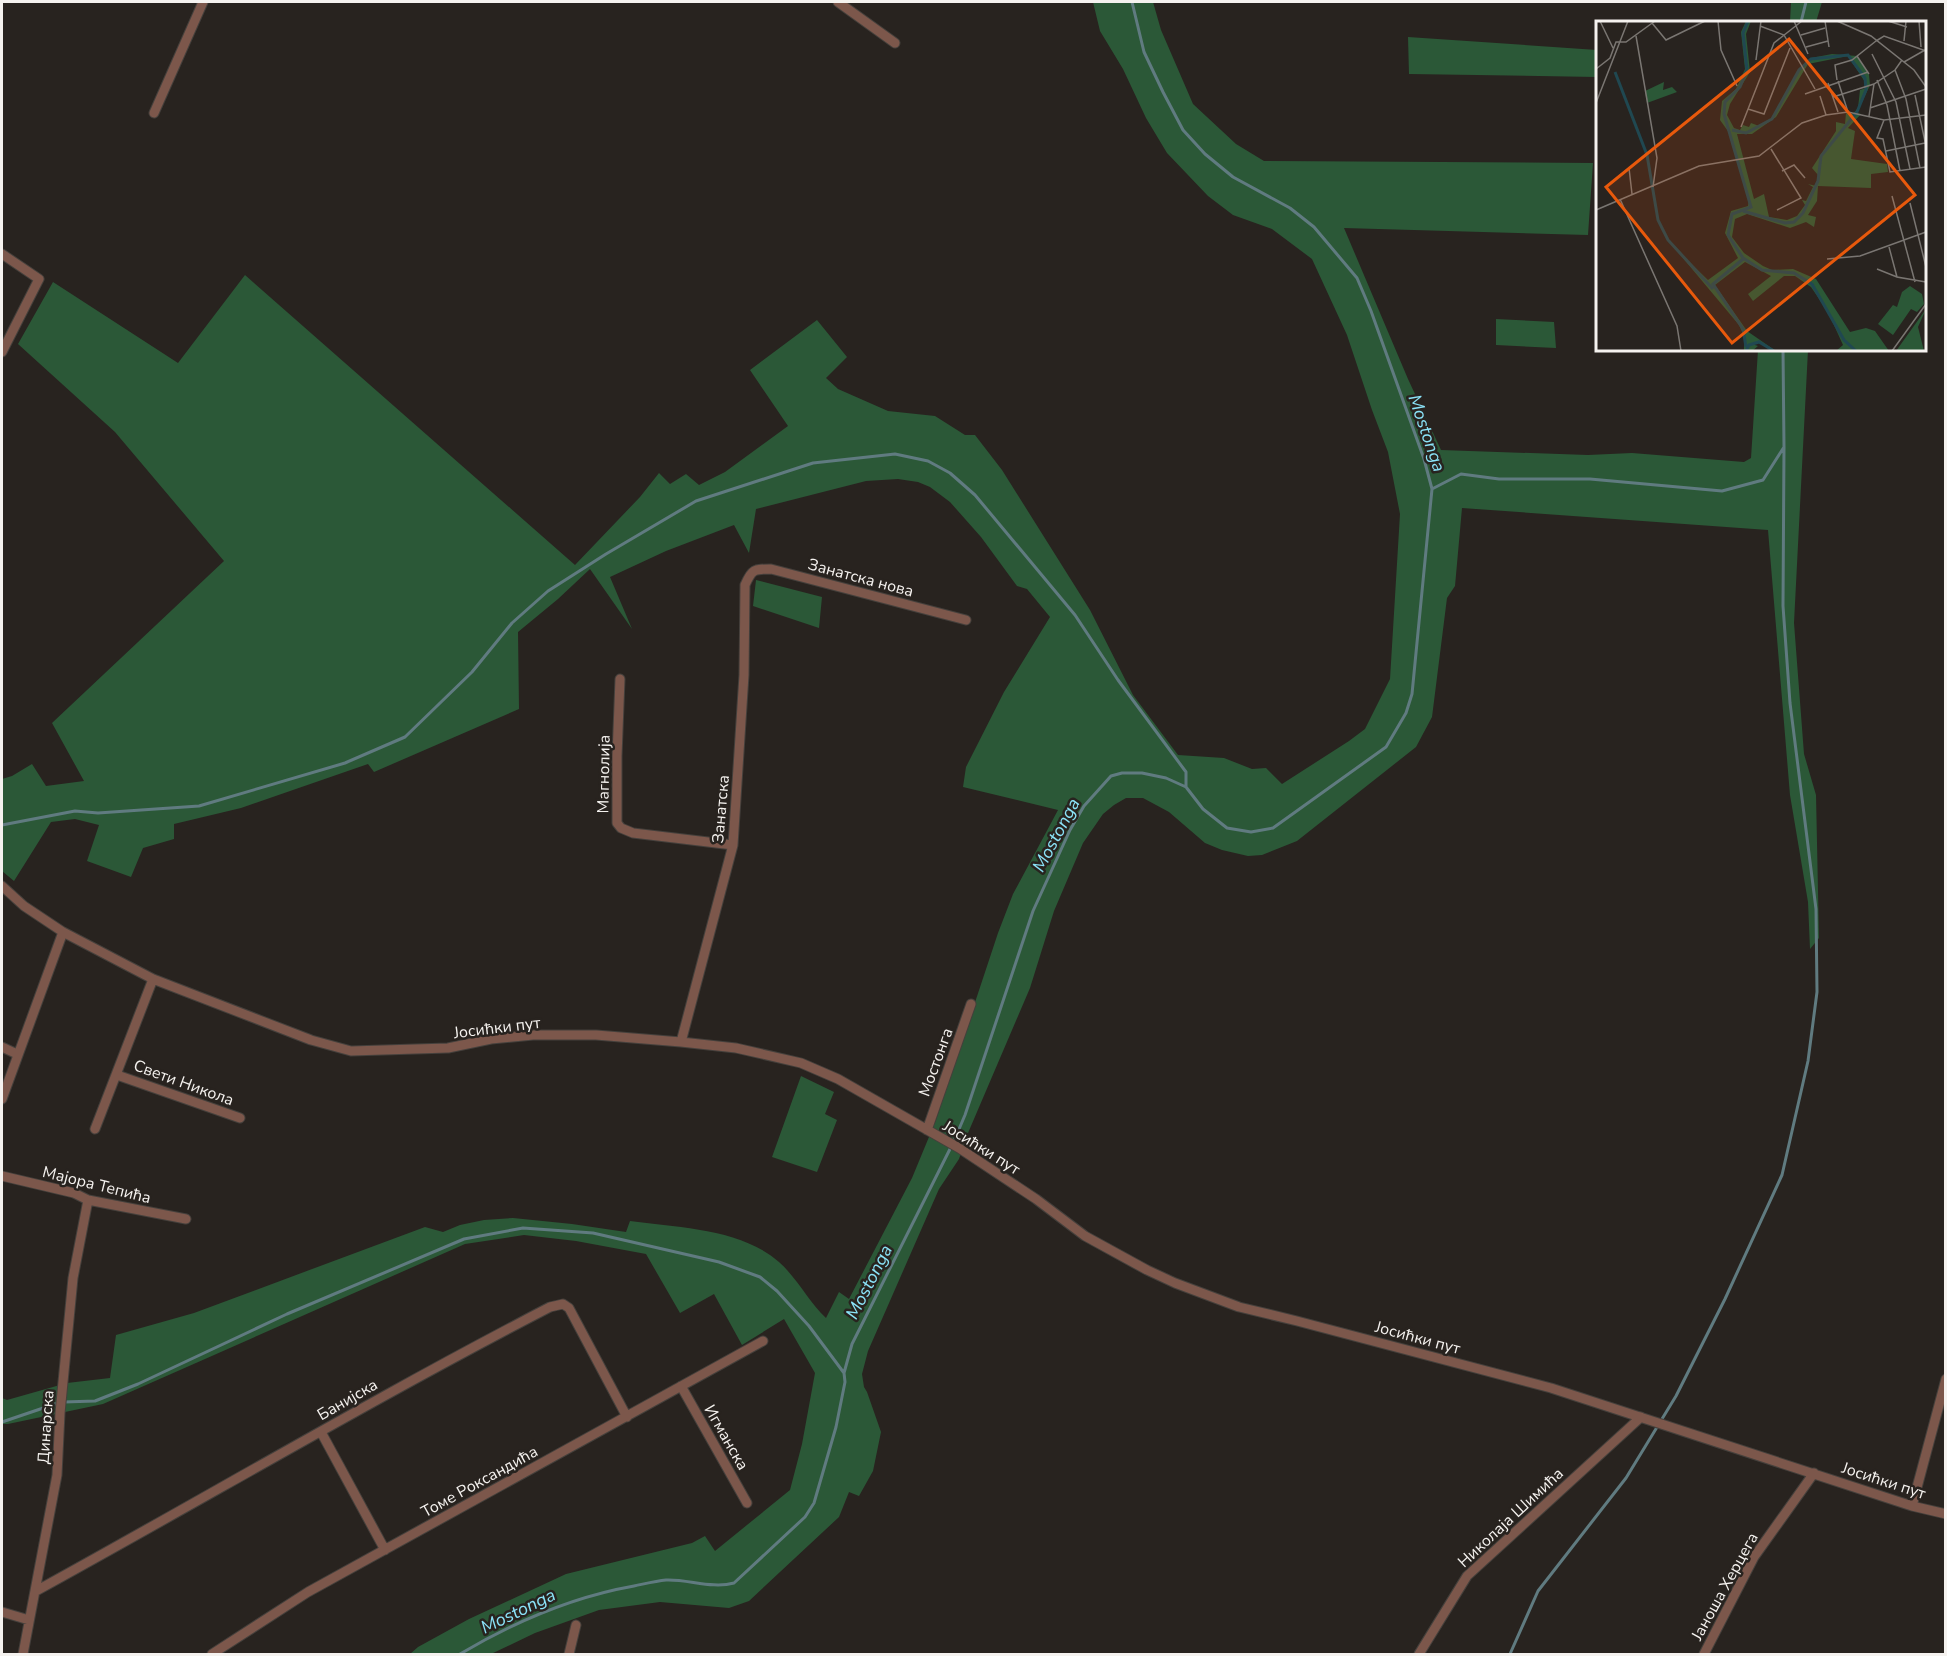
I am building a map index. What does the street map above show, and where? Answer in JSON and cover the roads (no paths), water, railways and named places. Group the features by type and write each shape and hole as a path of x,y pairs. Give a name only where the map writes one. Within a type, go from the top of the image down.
{"street":[{"path":"154,113 203,2"},
{"path":"838,2 895,43"},
{"path":"2,254 39,279 2,352"},
{"name":"Занатска нова","path":"750,573 757,569 771,569 966,620"},
{"name":"Занатска","path":"681,1042 732,845 744,675 745,585 750,573"},
{"name":"Магнолија","path":"621,679 617,756 617,823 621,828 633,833 732,845"},
{"name":"Јосићки пут","path":"2,886 24,906 63,932 153,979 311,1040 351,1051 448,1048 491,1039 596,1035 736,1048 801,1063 838,1079 959,1148 1036,1198 1085,1236 1174,1282 1239,1307 1551,1388 1912,1506 1946,1514"},
{"path":"2,1099 63,932"},
{"path":"95,1129 153,979"},
{"name":"Мостонга","path":"930,1132 972,1004"},
{"path":"2,1047 17,1054"},
{"name":"Свети Никола","path":"117,1075 240,1118"},
{"name":"Мајора Тепића","path":"2,1176 74,1193 88,1200 186,1220"},
{"name":"Динарска","path":"23,1654 57,1475 61,1393 73,1278 88,1200"},
{"name":"Банијска","path":"36,1591 444,1362 550,1307 563,1304 569,1308 627,1417"},
{"name":"Томе Роксандића","path":"212,1654 308,1592 763,1341"},
{"path":"1912,1506 1946,1379"},
{"name":"Игманска","path":"681,1386 747,1503"},
{"name":"Николаја Шимића","path":"1419,1654 1467,1576 1645,1418"},
{"path":"321,1432 385,1550"},
{"name":"Јаноша Херцега","path":"1704,1654 1754,1557 1795,1496 1814,1473"},
{"path":"2,1612 29,1620"},
{"path":"569,1654 576,1625"}],"waterway":[{"name":"Mostonga","path":"954,1141 965,1115 1033,911 1070,830 1084,806 1111,776 1122,773 1142,773 1166,778 1186,787 1203,809 1227,828 1251,832 1273,828 1386,747 1406,713 1412,694 1432,489 1424,459 1371,311 1357,278 1314,227 1290,208 1233,177 1205,154 1183,130 1144,52 1132,2"},
{"path":"1801,21 1806,2"},
{"path":"1432,489 1461,474 1499,479 1590,479 1722,491 1763,480 1784,447 1783,351"},
{"path":"1510,1654 1538,1591 1626,1478 1676,1396 1725,1299 1782,1175 1808,1061 1817,992 1816,909 1790,703 1783,606 1784,447"},
{"path":"2,825 75,811 98,813 199,806 345,763 405,737 472,672 512,623 548,591 696,501 813,463 895,454 928,461 950,473 975,495 1075,615 1118,680 1186,772 1186,787"},
{"name":"Mostonga","path":"460,1654 522,1621 566,1604 611,1591 666,1580 717,1585 734,1583 805,1517 814,1503 836,1427 845,1382 844,1373 852,1344 951,1147"},
{"path":"64,1402 95,1401 138,1384 287,1314 464,1239 523,1228 593,1233 719,1262 760,1277 777,1291 809,1326 844,1373"},
{"path":"2,1422 58,1403"}]}
